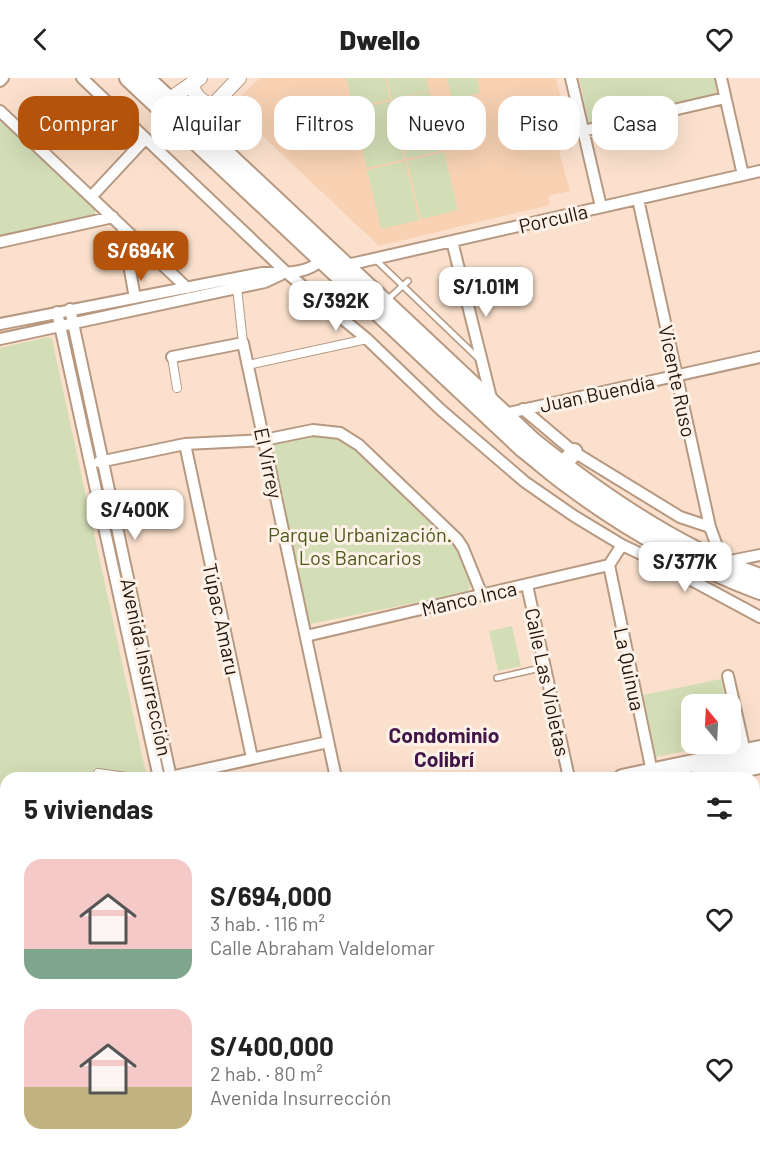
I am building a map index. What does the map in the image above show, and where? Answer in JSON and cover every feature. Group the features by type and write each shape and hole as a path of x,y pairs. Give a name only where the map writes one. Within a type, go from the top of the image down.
{"main road":[{"path":"128,78 153,96"},
{"path":"146,78 158,96"},
{"path":"223,96 239,78"},
{"path":"172,96 194,80"},
{"path":"194,80 193,90 198,96"},
{"path":"213,150 322,259 523,449 573,489 632,528 720,568 760,577"},
{"path":"215,150 347,265 498,408 563,465 625,508 760,591"},
{"path":"563,465 574,452"},
{"path":"652,772 752,751"},
{"path":"726,772 760,765"}],"street":[{"path":"0,81 3,78"},
{"path":"82,78 287,273 367,339 441,410 525,482 574,516 622,545 760,617"},
{"path":"571,78 601,207"},
{"path":"721,78 743,175"},
{"path":"583,132 725,98"},
{"path":"0,111 187,288"},
{"path":"92,197 145,139"},
{"name":"Porculla","path":"347,265 760,171"},
{"name":"Vicente Ruso","path":"638,199 720,568"},
{"path":"0,242 113,217"},
{"path":"122,226 135,297"},
{"path":"452,241 482,362 498,408"},
{"path":"0,339 265,282 287,273 310,268 322,259"},
{"path":"0,324 262,273 287,273"},
{"name":"El Virrey","path":"237,288 243,344 335,772"},
{"name":"Avenida Insurrección","path":"70,309 104,460 165,772"},
{"name":"Avenida Insurrección","path":"57,312 165,772"},
{"path":"248,365 367,339"},
{"path":"177,388 172,357 243,344"},
{"name":"Juan Buendía","path":"498,408 523,410 760,357"},
{"path":"523,410 574,452 680,517 710,527"},
{"path":"92,464 185,444 264,440 313,430 340,433 349,438 457,539 463,548 482,595"},
{"name":"Túpac Amaru","path":"185,444 252,758"},
{"path":"609,565 622,545"},
{"path":"720,568 760,555"},
{"name":"Manco Inca","path":"306,636 609,565"},
{"name":"La Quinua","path":"609,565 652,772"},
{"name":"Calle Las Violetas","path":"527,585 568,772"},
{"path":"728,675 752,751"},
{"path":"192,772 328,742"}],"lane":[{"path":"374,258 406,283 482,362"},
{"path":"385,301 406,283"},
{"path":"497,678 545,667"}],"shaded area":[{"path":"260,78 556,78 560,96 498,96 498,150 564,150 559,151 570,191 548,196 550,205 379,246 278,150 375,150 375,96 274,96 274,147 262,135 262,96 241,96"}],"green space":[{"path":"346,78 385,78 389,96 387,96 387,100 375,103 375,96 350,96"},
{"path":"387,78 426,78 429,90 404,96 391,96"},
{"path":"447,78 477,78 480,93 451,96"},
{"path":"579,78 714,78 717,93 678,103 678,96 592,96 592,125 590,126"},
{"path":"429,91 430,96 408,96"},
{"path":"387,102 387,150 402,150 404,159 367,168 363,150 375,150 375,105"},
{"path":"0,120 18,137 18,150 32,150 95,210 95,216 0,238"},
{"path":"404,150 443,150 406,159"},
{"path":"444,152 458,210 421,219 407,161"},
{"path":"405,161 419,220 381,229 367,170"},
{"path":"48,337 52,339 146,772 0,772 0,348"},
{"name":"Parque Urbanización. Los Bancarios","path":"313,434 329,434 352,446 455,543 471,582 468,592 310,624 271,444"},
{"path":"512,626 521,666 498,671 489,631"},
{"path":"721,679 724,694 681,694 681,752 656,757 643,695"}],"district":[{"name":"Condominio Colibrí","path":"444,746"}]}
